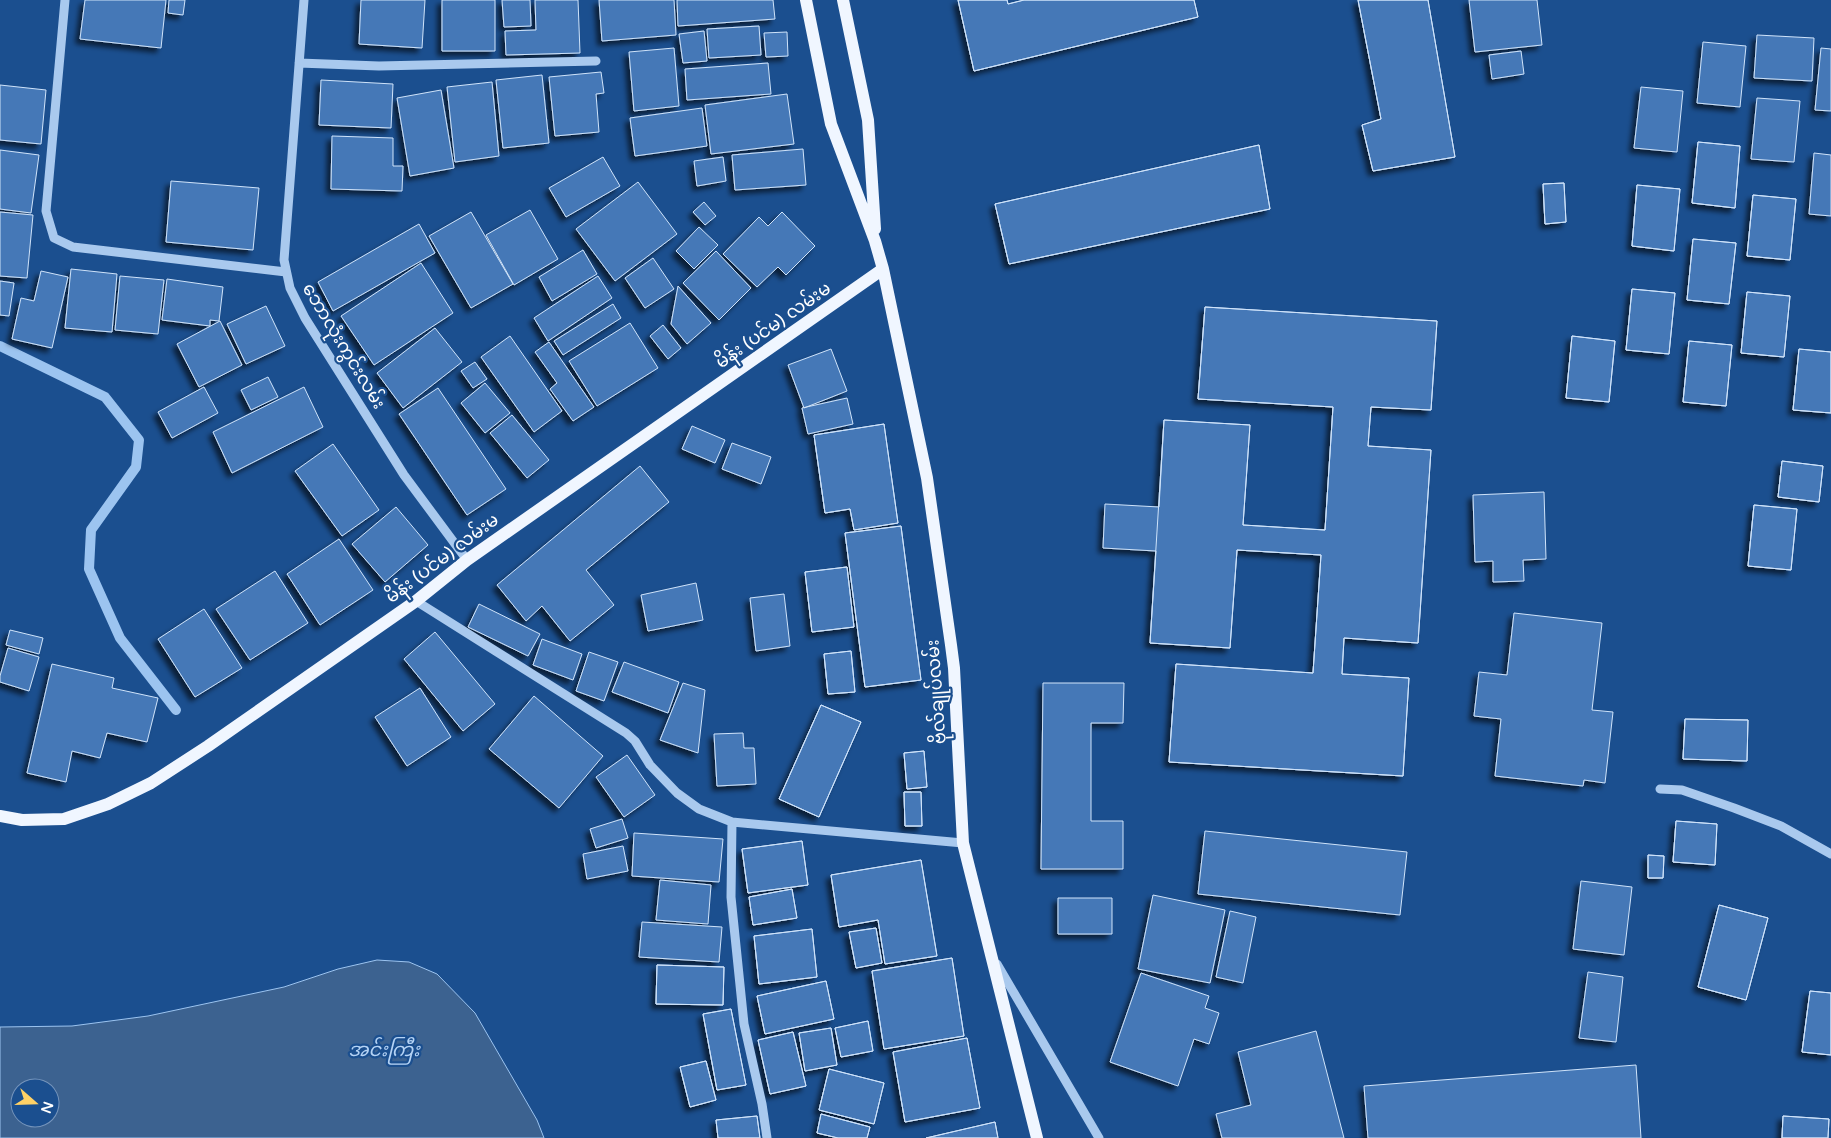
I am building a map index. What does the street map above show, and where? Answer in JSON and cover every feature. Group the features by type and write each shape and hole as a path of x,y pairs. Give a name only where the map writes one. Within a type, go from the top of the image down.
{"main road":[{"path":"806,0 831,124 875,241"},
{"path":"844,0 868,120 875,241"},
{"name":"ဗိုလ်‌ချုပ်‌လမ်း","path":"875,241 883,269 927,478 954,668 963,843 1037,1138"},
{"name":"မိန်း (ပင်မ) လမ်းမ","path":"0,816 22,820 64,819 108,804 151,783 208,746 416,601 467,560 883,269"}],"street":[{"path":"65,0 46,211 54,238 73,247 286,272"},
{"name":"‌ဘောလုံးကွင်းလမ်း","path":"304,0 284,260 290,288 310,326 404,475 467,560"},
{"path":"299,63 379,66 596,61"},
{"path":"416,601 626,733 635,741 650,765 677,793 699,809 732,822 963,843"},
{"path":"1660,789 1682,790 1734,808 1781,826 1831,854"},
{"path":"732,822 731,897 744,1024 762,1104 767,1138"},
{"path":"993,957 1099,1138"}],"water":[{"name":"အင်းကြီး","path":"377,960 409,962 437,974 475,1013 537,1120 544,1138 0,1138 0,1027 72,1026 148,1016 284,987 338,969"}],"building":[{"path":"85,0 166,0 161,48 80,39"},
{"path":"169,0 185,0 183,15 168,13"},
{"path":"361,0 425,0 422,48 359,44"},
{"path":"442,0 495,0 495,51 442,51"},
{"path":"502,0 530,0 531,26 504,27"},
{"path":"535,0 578,0 580,53 506,55 505,31 536,30"},
{"path":"599,0 674,0 676,35 602,41"},
{"path":"677,0 773,0 775,19 678,26"},
{"path":"958,0 1007,0 1008,4 1024,0 1194,0 1198,17 974,71"},
{"path":"958,0 1007,0 1008,4 1024,0 1194,0 1198,17 974,71"},
{"path":"1358,0 1428,0 1455,157 1373,171 1362,125 1381,119"},
{"path":"1358,0 1428,0 1455,157 1373,171 1362,125 1381,119"},
{"path":"1469,0 1537,0 1542,45 1475,52"},
{"path":"759,26 761,55 709,58 707,29"},
{"path":"704,31 707,61 683,63 679,34"},
{"path":"787,32 788,56 766,57 764,33"},
{"path":"1757,35 1814,38 1812,81 1754,78"},
{"path":"1703,42 1746,46 1740,107 1697,103"},
{"path":"674,48 679,106 634,111 629,52"},
{"path":"1821,48 1831,49 1831,111 1815,110"},
{"path":"1521,51 1524,74 1492,79 1489,55"},
{"path":"768,63 771,94 687,100 685,69"},
{"path":"601,72 604,93 596,94 599,132 555,136 549,77"},
{"path":"542,75 549,143 503,148 496,80"},
{"path":"321,80 393,84 391,128 319,125"},
{"path":"492,82 499,156 455,162 447,87"},
{"path":"0,85 46,90 41,144 0,140"},
{"path":"1641,87 1683,91 1677,152 1634,148"},
{"path":"441,90 454,168 410,176 397,98"},
{"path":"787,94 794,144 711,154 705,105"},
{"path":"1757,98 1800,101 1794,162 1751,159"},
{"path":"702,108 707,146 635,156 630,118"},
{"path":"332,136 393,138 393,166 403,166 402,191 331,189"},
{"path":"1698,142 1740,146 1735,208 1692,203"},
{"path":"1698,142 1740,146 1735,208 1692,203"},
{"path":"1259,145 1270,209 1009,264 995,204"},
{"path":"1259,145 1270,209 1009,264 995,204"},
{"path":"803,149 806,185 735,190 732,155"},
{"path":"0,150 39,155 31,213 0,209"},
{"path":"1814,153 1831,155 1831,216 1809,214"},
{"path":"603,157 620,186 566,217 549,188"},
{"path":"723,157 726,181 697,186 694,161"},
{"path":"171,181 259,188 253,250 166,242"},
{"path":"638,182 677,234 615,281 576,229"},
{"path":"1564,183 1566,222 1545,224 1543,184"},
{"path":"1564,183 1566,222 1545,224 1543,184"},
{"path":"1637,185 1680,189 1674,251 1632,246"},
{"path":"1637,185 1680,189 1674,251 1632,246"},
{"path":"1753,195 1796,199 1790,260 1747,256"},
{"path":"1753,195 1796,199 1790,260 1747,256"},
{"path":"704,202 716,216 705,225 693,212"},
{"path":"530,210 558,259 514,285 486,235"},
{"path":"0,212 33,215 27,278 0,276"},
{"path":"471,212 513,284 471,308 429,236"},
{"path":"782,212 815,246 786,275 778,267 757,287 723,254 759,217 768,226"},
{"path":"419,224 435,253 333,311 318,282"},
{"path":"699,227 718,245 694,269 676,251"},
{"path":"1693,239 1736,243 1729,304 1687,300"},
{"path":"1693,239 1736,243 1729,304 1687,300"},
{"path":"583,250 597,274 552,301 539,277"},
{"path":"716,251 751,288 719,320 683,283"},
{"path":"653,258 674,289 645,308 625,278"},
{"path":"421,263 453,313 374,365 341,316"},
{"path":"71,269 117,274 112,332 65,328"},
{"path":"41,271 68,277 52,348 12,339 21,298 34,301"},
{"path":"120,276 164,280 158,334 115,330"},
{"path":"598,276 612,298 548,341 534,318"},
{"path":"167,279 223,287 219,321 210,320 210,326 162,320"},
{"path":"0,281 14,283 9,316 0,315"},
{"path":"678,286 711,323 687,344 671,324"},
{"path":"1632,289 1675,293 1669,354 1626,350"},
{"path":"1632,289 1675,293 1669,354 1626,350"},
{"path":"1747,292 1790,296 1784,357 1741,353"},
{"path":"1747,292 1790,296 1784,357 1741,353"},
{"path":"613,304 621,318 563,355 554,341"},
{"path":"266,306 285,346 246,364 227,324"},
{"path":"1205,307 1437,321 1431,410 1371,407 1368,446 1431,450 1418,643 1344,638 1342,674 1409,678 1403,776 1169,762 1176,664 1313,673 1321,555 1237,550 1230,648 1150,643 1164,420 1250,425 1243,525 1325,530 1333,407 1198,399"},
{"path":"1205,307 1437,321 1431,410 1371,407 1368,446 1431,450 1418,643 1344,638 1342,674 1409,678 1403,776 1169,762 1176,664 1313,673 1321,555 1237,550 1230,648 1150,643 1156,551 1103,548 1105,504 1159,507 1164,420 1250,425 1243,525 1325,530 1333,407 1198,399"},
{"path":"220,321 242,365 199,387 177,344"},
{"path":"630,323 658,368 597,406 569,361"},
{"path":"663,325 681,348 668,359 650,336"},
{"path":"435,328 462,362 403,408 377,373"},
{"path":"510,336 562,411 534,432 481,357"},
{"path":"1572,336 1615,341 1609,402 1566,398"},
{"path":"1572,336 1615,341 1609,402 1566,398"},
{"path":"1689,341 1732,345 1726,406 1683,402"},
{"path":"1689,341 1732,345 1726,406 1683,402"},
{"path":"549,342 594,407 573,421 550,389 557,383 535,352"},
{"path":"831,349 847,391 804,408 788,365"},
{"path":"1799,349 1831,352 1831,413 1793,410"},
{"path":"1799,349 1831,352 1831,413 1793,410"},
{"path":"475,362 487,379 473,388 461,371"},
{"path":"268,377 278,397 251,410 241,390"},
{"path":"485,383 510,413 485,433 461,403"},
{"path":"204,387 218,413 172,438 158,412"},
{"path":"304,387 323,427 232,473 213,432"},
{"path":"438,388 506,489 467,515 399,414"},
{"path":"847,398 853,424 808,434 802,408"},
{"path":"512,415 549,460 527,478 490,433"},
{"path":"884,424 898,523 854,530 850,509 825,513 814,435"},
{"path":"884,424 898,523 854,530 850,509 825,513 814,435"},
{"path":"692,426 725,440 715,463 682,449"},
{"path":"732,443 771,457 761,484 722,469"},
{"path":"333,444 379,510 342,536 295,471"},
{"path":"1782,461 1823,466 1819,502 1778,497"},
{"path":"1782,461 1823,466 1819,502 1778,497"},
{"path":"640,466 669,502 586,570 614,605 570,641 542,606 526,621 497,585"},
{"path":"1544,492 1546,559 1523,560 1524,581 1493,582 1493,561 1475,562 1473,495"},
{"path":"1754,505 1797,509 1791,570 1748,566"},
{"path":"1754,505 1797,509 1791,570 1748,566"},
{"path":"396,507 428,545 385,582 352,544"},
{"path":"901,526 921,680 865,687 845,533"},
{"path":"901,526 921,680 865,687 845,533"},
{"path":"339,539 373,590 320,625 287,574"},
{"path":"847,567 854,627 812,632 805,572"},
{"path":"847,567 854,627 812,632 805,572"},
{"path":"275,571 308,623 250,660 216,609"},
{"path":"696,583 703,620 648,631 641,595"},
{"path":"784,594 790,646 756,651 750,598"},
{"path":"479,604 540,634 528,656 468,627"},
{"path":"204,609 242,668 195,697 158,639"},
{"path":"1514,613 1602,623 1592,710 1613,712 1605,783 1584,780 1583,786 1495,776 1501,719 1474,716 1479,672 1507,675"},
{"path":"10,630 43,638 39,654 6,645"},
{"path":"435,632 495,704 463,731 404,659"},
{"path":"542,639 582,654 573,680 533,665"},
{"path":"8,648 39,657 29,691 0,682"},
{"path":"851,651 855,692 828,694 824,654"},
{"path":"851,651 855,692 828,694 824,654"},
{"path":"589,652 618,662 604,701 576,691"},
{"path":"624,662 679,682 668,713 612,692"},
{"path":"52,664 114,678 112,688 158,698 147,742 107,733 100,758 72,751 66,782 27,773"},
{"path":"683,683 705,690 698,753 660,740"},
{"path":"1043,683 1124,683 1123,723 1091,723 1091,821 1123,821 1123,869 1041,869"},
{"path":"420,688 451,737 407,766 375,717"},
{"path":"534,696 603,756 559,808 489,749"},
{"path":"821,705 861,722 819,817 779,799"},
{"path":"821,705 861,722 819,817 779,799"},
{"path":"1685,719 1748,720 1747,761 1683,759"},
{"path":"1685,719 1748,720 1747,761 1683,759"},
{"path":"743,733 744,748 754,748 756,784 717,786 714,734"},
{"path":"924,751 927,787 907,789 904,753"},
{"path":"924,751 927,787 907,789 904,753"},
{"path":"627,755 655,795 624,817 596,777"},
{"path":"904,792 921,792 922,826 905,826"},
{"path":"904,792 921,792 922,826 905,826"},
{"path":"622,819 628,838 596,848 590,829"},
{"path":"1676,821 1717,824 1715,865 1673,862"},
{"path":"1676,821 1717,824 1715,865 1673,862"},
{"path":"1205,831 1407,852 1400,915 1198,894"},
{"path":"634,833 723,839 719,882 632,876"},
{"path":"802,841 808,885 748,893 742,849"},
{"path":"802,841 808,885 748,893 742,849"},
{"path":"623,846 628,871 587,879 583,854"},
{"path":"1648,855 1664,856 1663,878 1648,878"},
{"path":"1648,855 1664,856 1663,878 1648,878"},
{"path":"921,860 937,956 885,964 878,920 839,927 831,875"},
{"path":"921,860 937,956 885,964 878,920 839,927 831,875"},
{"path":"660,880 711,885 708,924 656,920"},
{"path":"1581,881 1632,887 1624,955 1573,949"},
{"path":"792,889 797,918 753,925 749,897"},
{"path":"792,889 797,918 753,925 749,897"},
{"path":"1153,895 1225,910 1210,983 1138,969"},
{"path":"1058,898 1112,898 1112,934 1058,934"},
{"path":"1719,905 1768,918 1746,1000 1698,987"},
{"path":"1719,905 1768,918 1746,1000 1698,987"},
{"path":"1230,911 1256,917 1243,983 1216,977"},
{"path":"642,922 722,927 719,962 639,957"},
{"path":"876,928 882,963 856,968 849,932"},
{"path":"876,928 882,963 856,968 849,932"},
{"path":"812,929 817,977 759,984 754,936"},
{"path":"812,929 817,977 759,984 754,936"},
{"path":"952,958 964,1036 884,1049 872,971"},
{"path":"952,958 964,1036 884,1049 872,971"},
{"path":"657,965 724,967 723,1005 656,1004"},
{"path":"657,965 724,967 723,1005 656,1004"},
{"path":"1588,972 1623,977 1616,1042 1579,1038"},
{"path":"1141,973 1209,996 1205,1008 1219,1013 1209,1044 1194,1039 1178,1086 1110,1062"},
{"path":"826,981 834,1019 765,1034 757,996"},
{"path":"826,981 834,1019 765,1034 757,996"},
{"path":"1810,991 1831,993 1831,1055 1802,1052"},
{"path":"1810,991 1831,993 1831,1055 1802,1052"},
{"path":"731,1009 746,1085 717,1090 703,1014"},
{"path":"731,1009 746,1085 717,1090 703,1014"},
{"path":"868,1021 873,1051 841,1057 835,1028"},
{"path":"868,1021 873,1051 841,1057 835,1028"},
{"path":"831,1028 837,1065 805,1071 799,1033"},
{"path":"831,1028 837,1065 805,1071 799,1033"},
{"path":"1316,1031 1344,1138 1222,1138 1216,1114 1251,1105 1238,1052"},
{"path":"793,1032 806,1086 770,1094 758,1040"},
{"path":"793,1032 806,1086 770,1094 758,1040"},
{"path":"967,1038 980,1108 905,1122 893,1052"},
{"path":"967,1038 980,1108 905,1122 893,1052"},
{"path":"706,1061 716,1100 690,1107 680,1067"},
{"path":"706,1061 716,1100 690,1107 680,1067"},
{"path":"1636,1065 1641,1138 1368,1138 1364,1086"},
{"path":"829,1069 884,1083 874,1124 819,1110"},
{"path":"829,1069 884,1083 874,1124 819,1110"},
{"path":"821,1114 870,1127 867,1138 838,1138 817,1133"},
{"path":"821,1114 870,1127 867,1138 838,1138 817,1133"},
{"path":"757,1116 760,1138 718,1138 716,1120"},
{"path":"757,1116 760,1138 718,1138 716,1120"},
{"path":"1783,1116 1829,1119 1828,1138 1782,1138"},
{"path":"1783,1116 1829,1119 1828,1138 1782,1138"},
{"path":"995,1122 998,1138 926,1138"},
{"path":"995,1122 998,1138 926,1138"}],"waterway":[{"path":"0,346 105,397 139,440 136,467 91,530 89,569 120,638 176,710"}]}
